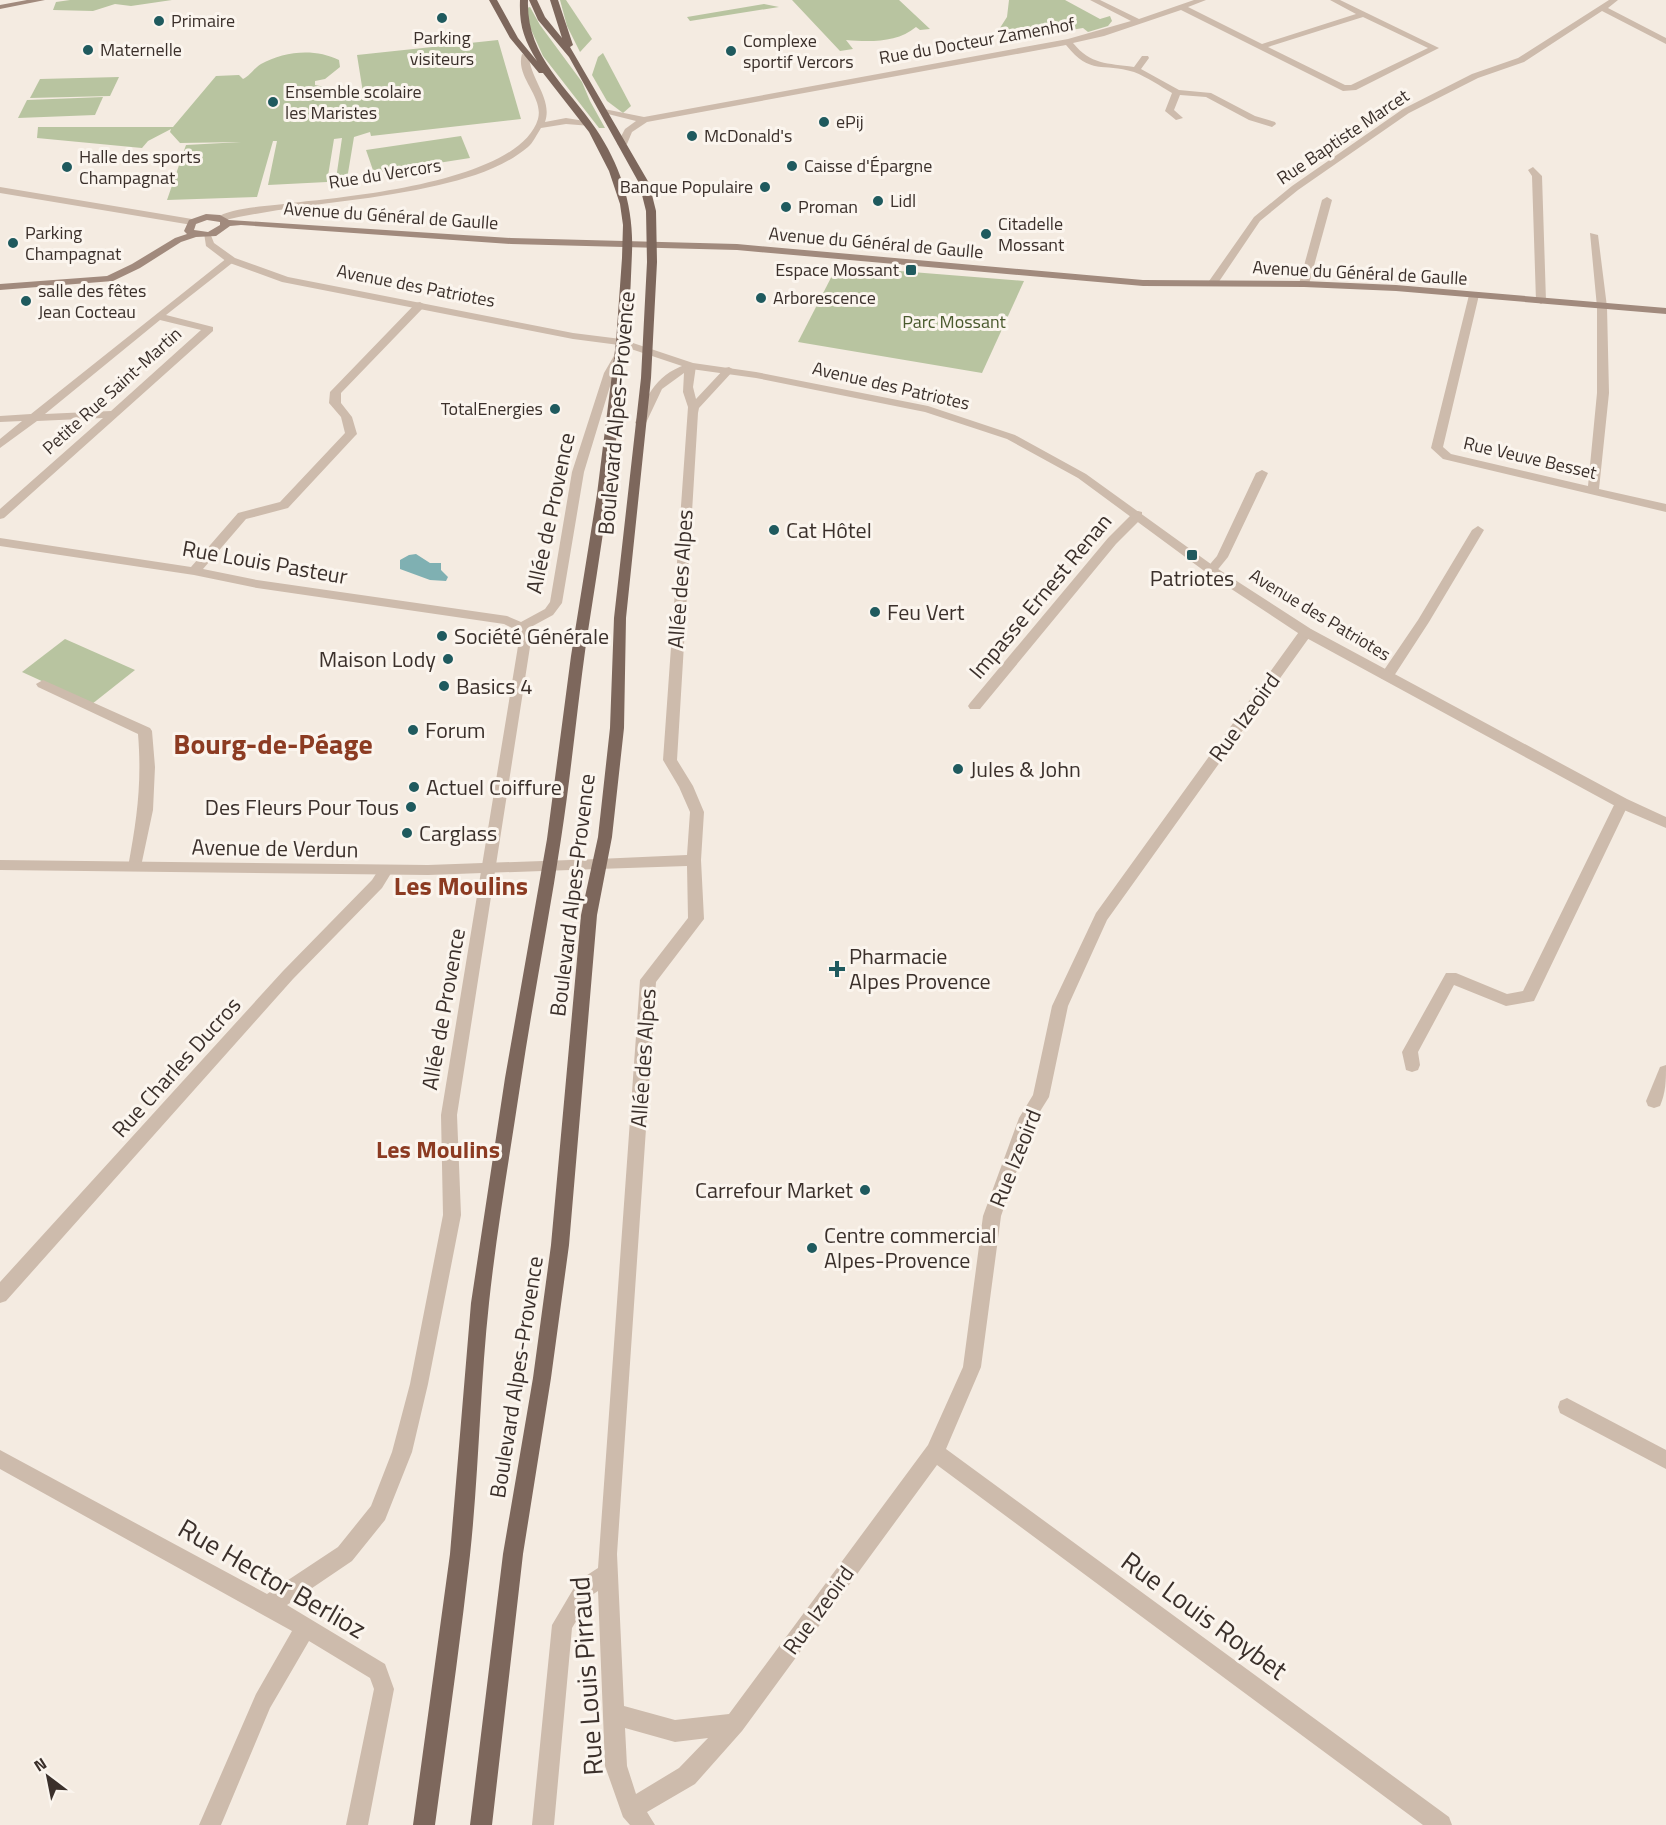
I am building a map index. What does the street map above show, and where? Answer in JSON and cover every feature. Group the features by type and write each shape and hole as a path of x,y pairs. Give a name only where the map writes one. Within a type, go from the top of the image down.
{"main road":[{"path":"0,7 41,0"},
{"path":"493,0 525,56 551,79"},
{"name":"Boulevard Alpes-Provence","path":"424,1825 460,1554 480,1303 515,1066 549,866 603,494 621,342 628,243 625,204 614,171 588,123 551,79 526,33 523,21 524,0"},
{"name":"Boulevard Alpes-Provence","path":"481,1825 513,1554 542,1377 560,1245 589,915 605,837 617,728 620,618 648,352 651,210 648,194 573,56 541,18 533,0"},
{"path":"555,0 557,13 573,56"},
{"name":"Avenue du Général de Gaulle","path":"192,222 206,217 224,221 511,240 737,247 1143,283 1304,284 1666,311"},
{"path":"192,222 189,231 207,235 219,232 224,221"},
{"path":"0,287 109,279 136,266 178,240 195,234"}],"street":[{"path":"1094,0 1137,21"},
{"name":"Rue du Docteur Zamenhof","path":"604,112 644,120 1068,42 1101,34 1202,0"},
{"path":"1180,7 1343,88 1353,88 1435,48 1334,0"},
{"name":"Rue Baptiste Marcet","path":"1212,284 1257,219 1304,182 1406,111 1475,76 1521,60 1614,0"},
{"path":"1602,8 1666,41"},
{"path":"1261,47 1364,14"},
{"path":"1068,42 1080,57 1093,64 1136,70 1177,93 1208,95 1252,118 1272,124"},
{"path":"525,56 524,66 543,106 539,126 566,121 588,123"},
{"path":"1136,70 1145,58"},
{"path":"1177,93 1169,111 1179,118"},
{"path":"622,144 628,131 644,120"},
{"name":"Rue du Vercors","path":"224,221 260,210 391,193 460,178 493,166 520,148 539,126"},
{"path":"1533,170 1537,176 1541,301"},
{"path":"0,190 192,222"},
{"path":"1304,284 1327,200"},
{"name":"Avenue des Patriotes","path":"207,235 209,244 231,260 286,280 573,336 621,342 691,366 729,370 928,409 1011,437 1052,457 1138,515 1211,570 1306,632 1622,803 1666,822"},
{"path":"1593,235 1602,307 1603,393 1593,491"},
{"path":"0,445 158,316 231,260"},
{"name":"Rue Veuve Besset","path":"1474,295 1437,448 1447,457 1666,508"},
{"path":"194,570 242,516 284,505 351,434 346,417 335,403 336,392 420,305"},
{"name":"Petite Rue Saint-Martin","path":"0,515 209,329 158,316"},
{"name":"Allée de Provence","path":"268,1605 345,1554 378,1513 402,1452 452,1215 448,1115 526,644 526,634 521,627 549,612 556,603 578,472 609,373 619,356"},
{"path":"641,425 655,388 671,374 691,366"},
{"name":"Allée des Alpes","path":"608,1564 648,980 696,919 694,860 697,812 686,786 670,760 674,669 693,407 688,397 691,366"},
{"path":"693,407 729,370"},
{"path":"0,419 112,414"},
{"path":"1211,570 1222,557 1262,473"},
{"name":"Impasse Ernest Renan","path":"975,706 1112,542 1138,515"},
{"path":"1387,676 1423,622 1478,530"},
{"name":"Rue Louis Pasteur","path":"0,542 194,570 257,584 507,620 521,627"},
{"name":"Rue Izeoird","path":"638,1817 687,1776 735,1724 934,1452 972,1367 992,1216 1027,1118 1041,1097 1060,1006 1101,917 1306,632"},
{"path":"43,684 145,731 148,767 146,810 135,867"},
{"path":"1412,1065 1410,1053 1423,1024 1451,977 1506,1000 1528,997 1622,803"},
{"path":"598,864 694,860"},
{"name":"Avenue de Verdun","path":"0,865 386,870 489,869 598,864"},
{"name":"Rue Charles Ducros","path":"0,1295 288,975 377,884 386,870"},
{"path":"1654,1101 1666,1072"},
{"path":"1567,1407 1666,1460"},
{"name":"Rue Louis Roybet","path":"934,1452 1440,1825"},
{"name":"Rue Hector Berlioz","path":"0,1459 268,1605 378,1671 384,1689 357,1825"},
{"path":"543,1825 562,1625 585,1588 608,1564"},
{"name":"Rue Louis Pirraud","path":"608,1564 616,1766 638,1817"},
{"path":"210,1825 263,1701 305,1629"},
{"path":"614,1714 675,1731 735,1724"}],"green space":[{"path":"172,0 131,6 115,4 93,11 53,10 56,2"},
{"path":"560,0 566,0 592,39 580,52 567,26"},
{"path":"792,0 899,0 930,29 920,30 916,27 892,39 846,40 853,49 840,51"},
{"path":"1009,0 1065,0 1100,19 1110,16 1112,21 1108,26 1088,32 1083,28 1010,40 998,31 1007,17"},
{"path":"764,4 779,7 690,21 687,17"},
{"path":"530,7 540,25 582,82 605,128 599,128 543,56 529,25 527,8"},
{"path":"498,40 521,119 371,136 370,132 354,137 347,179 336,179 342,138 334,139 327,182 268,185 277,141 273,141 257,197 167,200 186,145 241,142 180,143 170,132 171,129 148,141 142,148 37,138 38,127 173,127 216,76 239,75 243,79 270,60 289,54 320,54 339,60 340,67 325,79 315,81 315,85 325,87 316,98 327,101 364,99 357,55"},
{"path":"603,53 631,106 623,113 607,101 592,75 598,57"},
{"path":"119,77 110,96 30,98 40,79"},
{"path":"103,97 95,115 18,118 27,100"},
{"path":"461,136 470,158 374,173 366,150"},
{"name":"Parc Mossant","path":"837,266 1024,281 982,373 798,342"},
{"path":"65,639 135,670 92,704 22,672"}],"water":[{"path":"416,554 430,563 441,563 441,570 448,577 446,581 430,580 400,569 400,560"}],"place":[{"name":"Parking visiteurs","path":"442,18"},
{"name":"Primaire","path":"159,21"},
{"name":"Maternelle","path":"88,50"},
{"name":"Complexe sportif Vercors","path":"731,51"},
{"name":"Ensemble scolaire les Maristes","path":"273,102"},
{"name":"ePij","path":"824,122"},
{"name":"McDonald's","path":"692,136"},
{"name":"Caisse d'Épargne","path":"792,166"},
{"name":"Halle des sports Champagnat","path":"67,167"},
{"name":"Banque Populaire","path":"765,187"},
{"name":"Lidl","path":"878,201"},
{"name":"Proman","path":"786,207"},
{"name":"Citadelle Mossant","path":"986,234"},
{"name":"Parking Champagnat","path":"13,243"},
{"name":"Espace Mossant","path":"911,270"},
{"name":"Arborescence","path":"761,298"},
{"name":"salle des fêtes Jean Cocteau","path":"26,301"},
{"name":"TotalEnergies","path":"555,409"},
{"name":"Cat Hôtel","path":"774,530"},
{"name":"Patriotes","path":"1192,555"},
{"name":"Feu Vert","path":"875,612"},
{"name":"Société Générale","path":"442,636"},
{"name":"Maison Lody","path":"448,659"},
{"name":"Basics 4","path":"444,686"},
{"name":"Forum","path":"413,730"},
{"name":"Jules & John","path":"958,769"},
{"name":"Actuel Coiffure","path":"414,787"},
{"name":"Des Fleurs Pour Tous","path":"411,807"},
{"name":"Carglass","path":"407,833"},
{"name":"Pharmacie Alpes Provence","path":"837,969"},
{"name":"Carrefour Market","path":"865,1190"},
{"name":"Centre commercial Alpes-Provence","path":"812,1248"}],"district":[{"name":"Bourg-de-Péage","path":"273,744"},
{"name":"Les Moulins","path":"461,886"},
{"name":"Les Moulins","path":"438,1150"}]}
